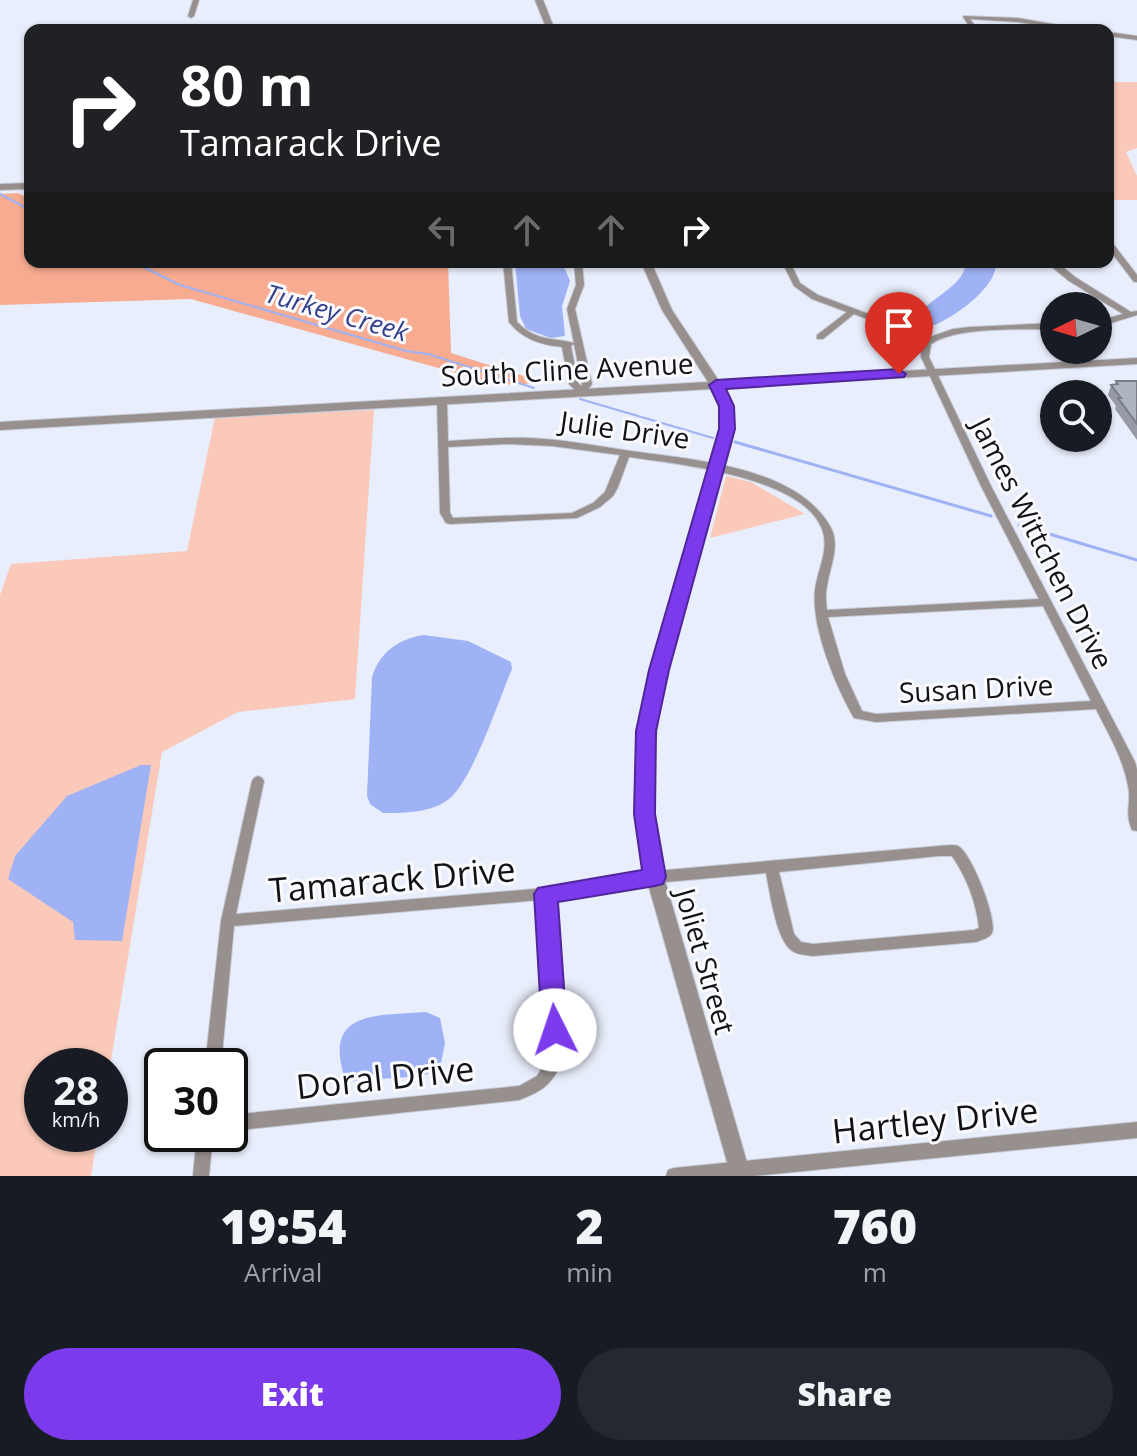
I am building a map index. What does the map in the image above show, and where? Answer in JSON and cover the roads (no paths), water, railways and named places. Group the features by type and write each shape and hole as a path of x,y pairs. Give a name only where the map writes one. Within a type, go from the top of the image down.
{"street":[{"path":"191,16 196,0"},
{"path":"539,0 549,24"},
{"path":"971,24 966,17 1044,24"},
{"path":"1114,35 1137,38"},
{"path":"0,187 24,186"},
{"path":"1114,251 1137,280"},
{"path":"508,268 516,328 535,338 566,344 579,343"},
{"path":"566,344 574,384 582,392 587,384 571,309 580,285 579,268"},
{"name":"Joliet Street","path":"648,268 656,292 716,385 728,418 718,467 659,670 646,731 644,814 655,877 740,1172"},
{"path":"789,268 797,284 815,297 930,340 957,332 1040,327"},
{"path":"1059,268 1072,279 1134,313"},
{"path":"820,337 853,311"},
{"path":"1112,320 1134,313"},
{"path":"930,340 925,348 931,372"},
{"name":"South Cline Avenue","path":"0,426 1137,361"},
{"name":"James Wittchen Drive","path":"931,372 1097,705 1129,762 1136,791 1134,818 1137,826"},
{"path":"442,400 445,513 450,521 573,516 608,498 625,454"},
{"name":"Julie Drive","path":"442,444 549,442 718,467 758,478 784,490 810,507 827,529 830,549 820,592 822,614 849,701 858,715"},
{"path":"822,614 1045,602"},
{"name":"Susan Drive","path":"858,715 876,718 1097,705"},
{"path":"215,1048 228,921 258,781"},
{"name":"Tamarack Drive","path":"228,921 546,894 655,877 956,851 966,865 985,918 986,931 976,936 932,940 813,950 797,947 788,937 771,867"},
{"name":"Doral Drive","path":"248,1121 519,1093 549,1077 556,1058 546,894"},
{"name":"Hartley Drive","path":"674,1176 740,1172 1137,1130"},
{"path":"201,1176 203,1152"}],"water":[{"path":"516,268 565,268 570,281 562,306 565,336 551,338 526,329 520,316"},
{"path":"964,268 995,268 980,294 957,313 923,329 912,324 924,308 950,288"},
{"path":"424,635 468,641 511,662 512,669 476,757 458,789 449,799 434,807 383,813 370,804 367,796 372,677 380,660 391,648"},
{"path":"141,765 151,765 122,941 75,940 73,922 8,879 15,856 67,796"},
{"path":"426,1012 440,1018 445,1043 440,1068 423,1076 345,1079 340,1056 341,1040 348,1028 373,1016"}],"waterway":[{"name":"Turkey Creek","path":"0,194 24,207"},
{"name":"Turkey Creek","path":"145,268 180,285 406,351 428,354 534,388"},
{"name":"Turkey Creek","path":"580,399 713,438"},
{"name":"Turkey Creek","path":"735,442 991,516"},
{"name":"Turkey Creek","path":"1019,525 1137,560"}]}
